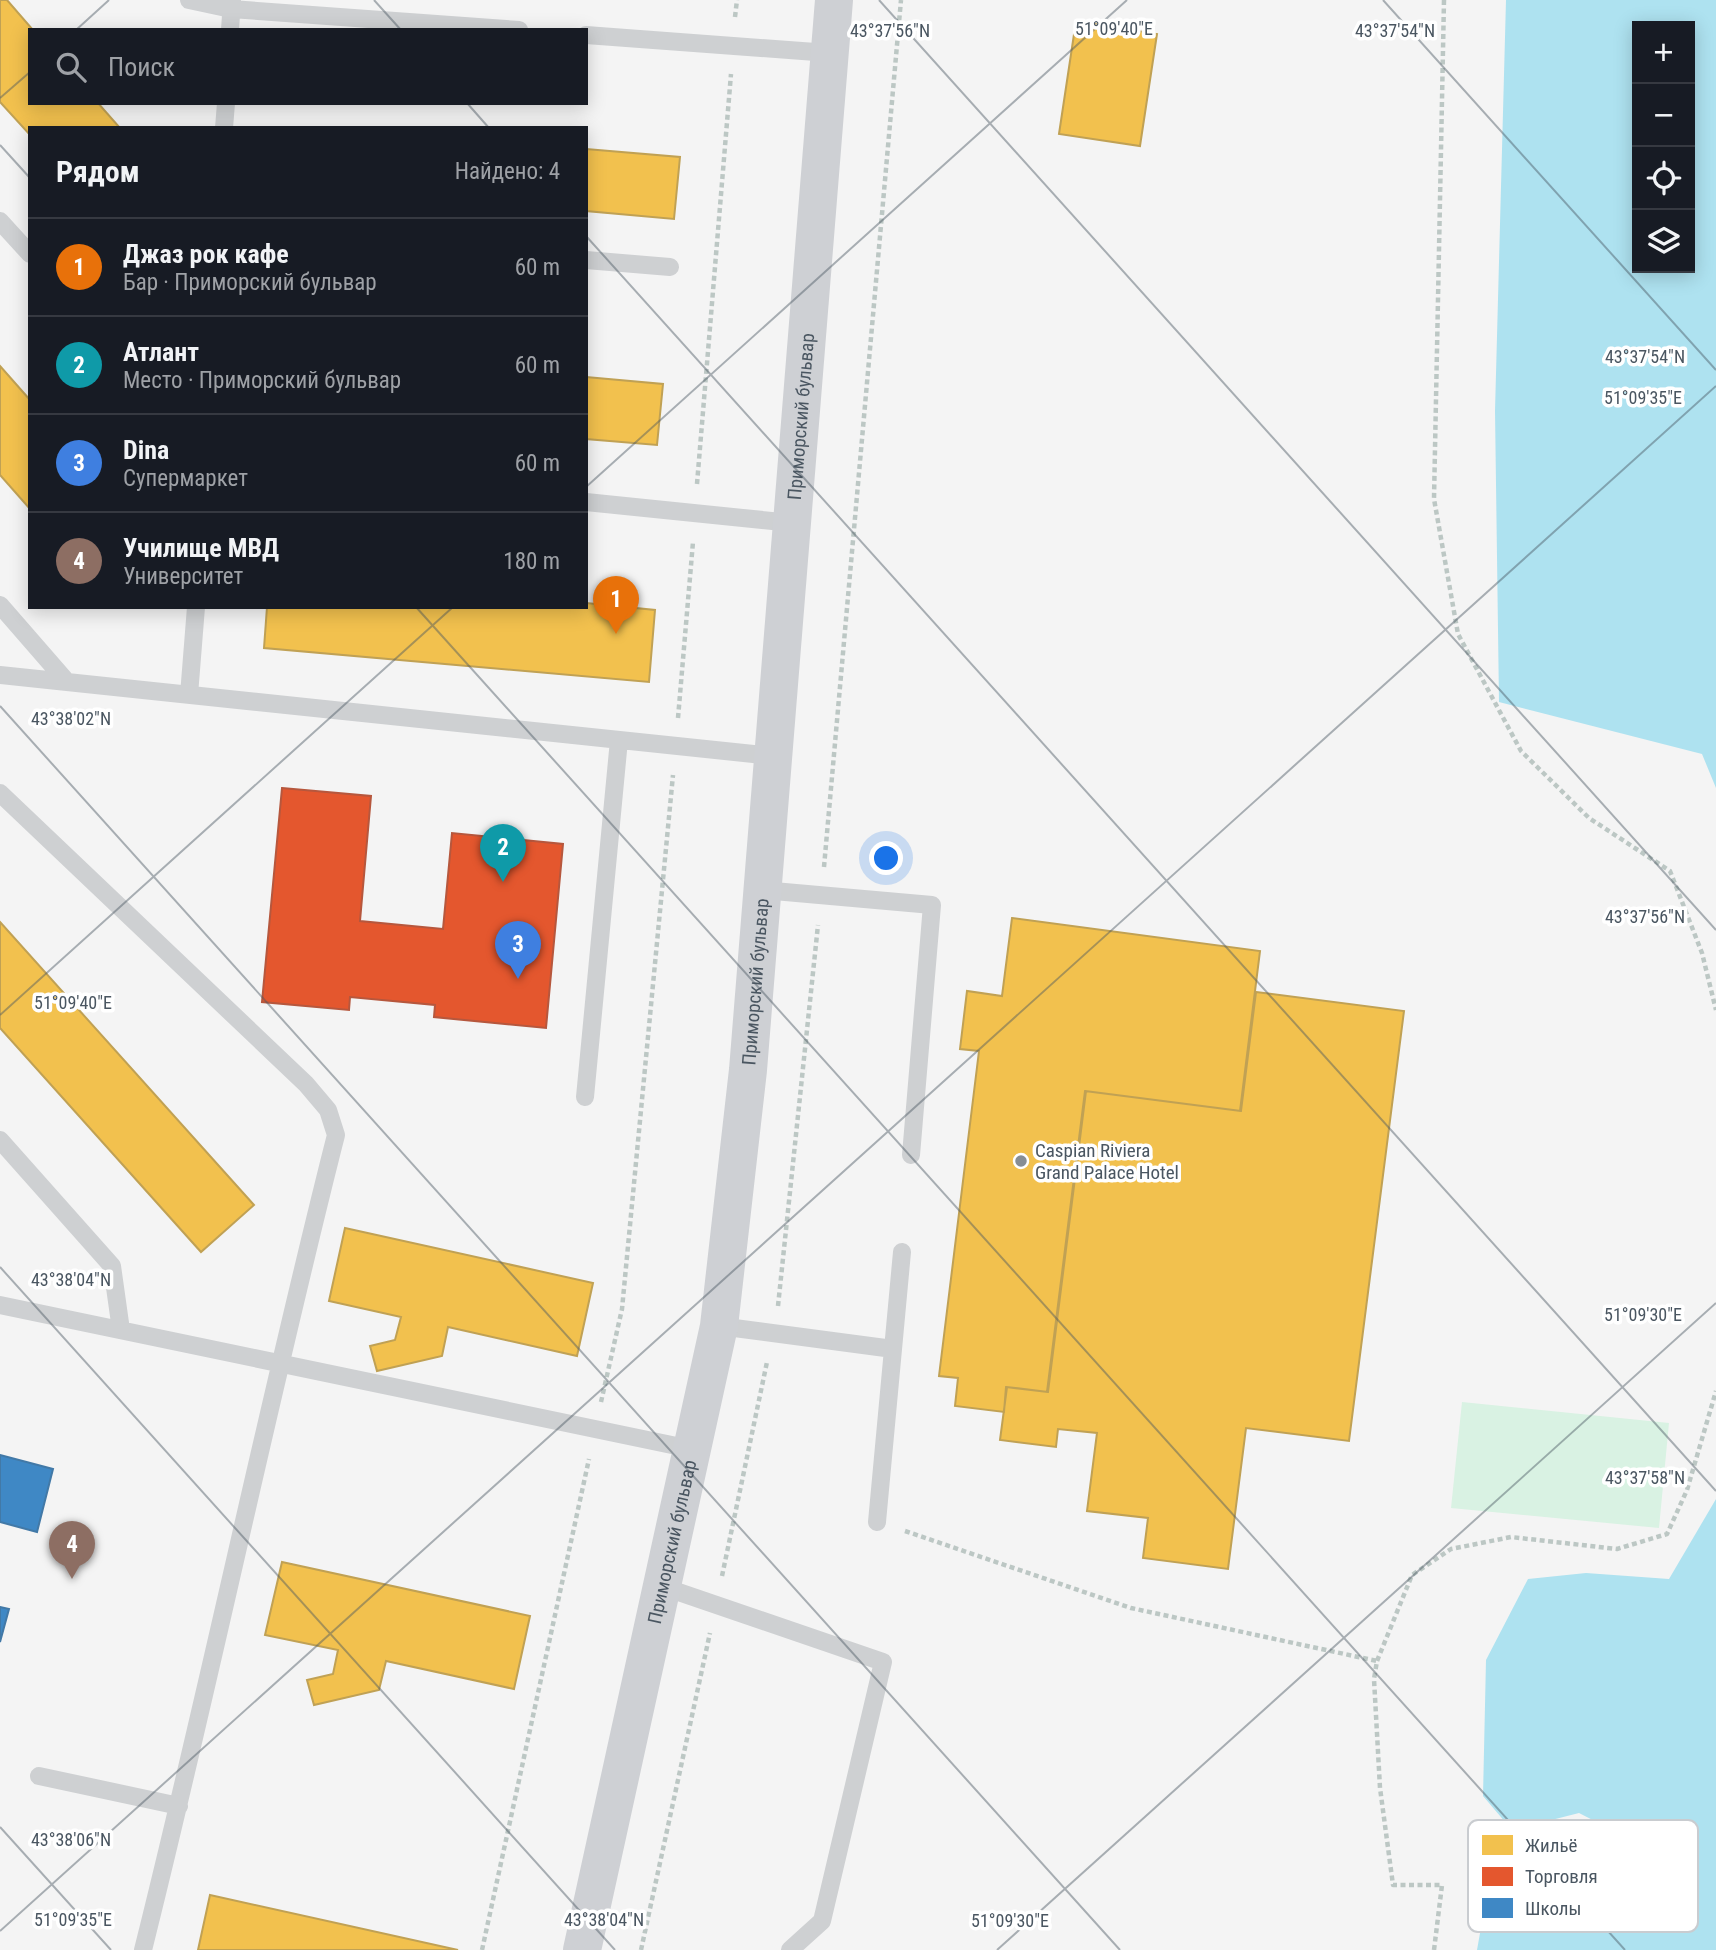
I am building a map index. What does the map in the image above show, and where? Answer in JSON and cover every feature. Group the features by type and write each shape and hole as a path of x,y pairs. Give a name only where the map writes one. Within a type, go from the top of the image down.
{"street":[{"name":"Приморский бульвар","path":"582,1950 719,1325 748,1069 834,0"}],"lane":[{"path":"189,0 496,28"},
{"path":"230,28 231,5"},
{"path":"588,34 829,53"},
{"path":"224,126 226,105"},
{"path":"0,221 28,252"},
{"path":"588,260 670,267"},
{"path":"588,502 792,523"},
{"path":"0,605 67,682"},
{"path":"189,695 196,609"},
{"path":"0,675 772,756"},
{"path":"585,1097 619,740"},
{"path":"0,793 306,1084 328,1110 335,1135 278,1363 178,1807 142,1950"},
{"path":"762,890 932,905 911,1155"},
{"path":"0,1140 112,1266 121,1330"},
{"path":"877,1522 902,1252"},
{"path":"0,1305 691,1449"},
{"path":"719,1325 893,1349"},
{"path":"661,1586 883,1662 822,1921 790,1950"},
{"path":"39,1776 178,1807"}],"path":[{"path":"482,1950 622,1309 667,865 737,0"},
{"path":"1444,0 1434,499 1458,634 1521,751 1589,818 1670,871 1702,953 1716,1010"},
{"path":"1434,1950 1442,1885 1393,1885 1380,1788 1374,1679 1377,1661 1412,1575 1451,1549 1511,1537 1617,1549 1667,1534 1687,1490 1716,1391"},
{"path":"877,1522 1131,1608 1377,1661"}],"green space":[{"path":"1462,1402 1669,1423 1659,1528 1451,1508"}],"water":[{"path":"1506,0 1716,0 1716,788 1702,754 1499,702 1495,411"},
{"path":"1716,1499 1716,1950 1477,1950 1480,1932 1698,1932 1698,1820 1593,1820 1579,1813 1551,1820 1503,1820 1483,1796 1486,1660 1528,1579 1586,1573 1669,1579"}],"building: Жильё":[{"path":"0,0 7,0 31,28 28,28 28,105 100,105 118,126 28,126 28,133 0,102"},
{"path":"1076,21 1157,34 1140,146 1059,134"},
{"path":"588,149 680,157 674,219 588,211"},
{"path":"0,366 28,398 28,507 0,475"},
{"path":"588,377 663,384 657,445 588,439"},
{"path":"588,603 655,610 649,682 264,648 267,609 588,609"},
{"name":"Caspian Riviera Grand Palace Hotel","path":"1012,918 1260,951 1240,1111 1085,1091 1047,1392 1006,1387 1004,1412 955,1406 958,1378 939,1376 979,1051 960,1049 967,991 1002,996"},
{"path":"0,922 254,1205 201,1252 0,1028"},
{"path":"1256,992 1404,1011 1349,1441 1246,1428 1228,1569 1143,1558 1148,1518 1087,1511 1097,1433 1058,1429 1056,1447 1000,1440 1007,1387 1048,1392 1086,1091 1241,1111"},
{"path":"345,1228 593,1283 577,1356 448,1327 442,1356 377,1371 370,1346 395,1340 401,1317 329,1301"},
{"path":"282,1562 530,1616 514,1689 386,1661 379,1690 314,1705 307,1680 333,1674 338,1650 265,1635"},
{"path":"210,1895 458,1950 198,1950"}],"building: Торговля":[{"path":"282,788 371,796 360,921 443,929 452,833 563,844 546,1028 434,1017 435,1005 350,997 349,1010 262,1002"}],"building: Школы":[{"path":"0,1455 53,1469 37,1532 0,1522"},
{"path":"0,1607 9,1609 0,1642"}],"place":[{"name":"Джаз рок кафе","path":"616,634"},
{"name":"Атлант","path":"503,882"},
{"name":"Dina","path":"518,979"},
{"name":"Caspian Riviera Grand Palace Hotel","path":"1021,1161"},
{"name":"Училище МВД","path":"72,1579"}]}
